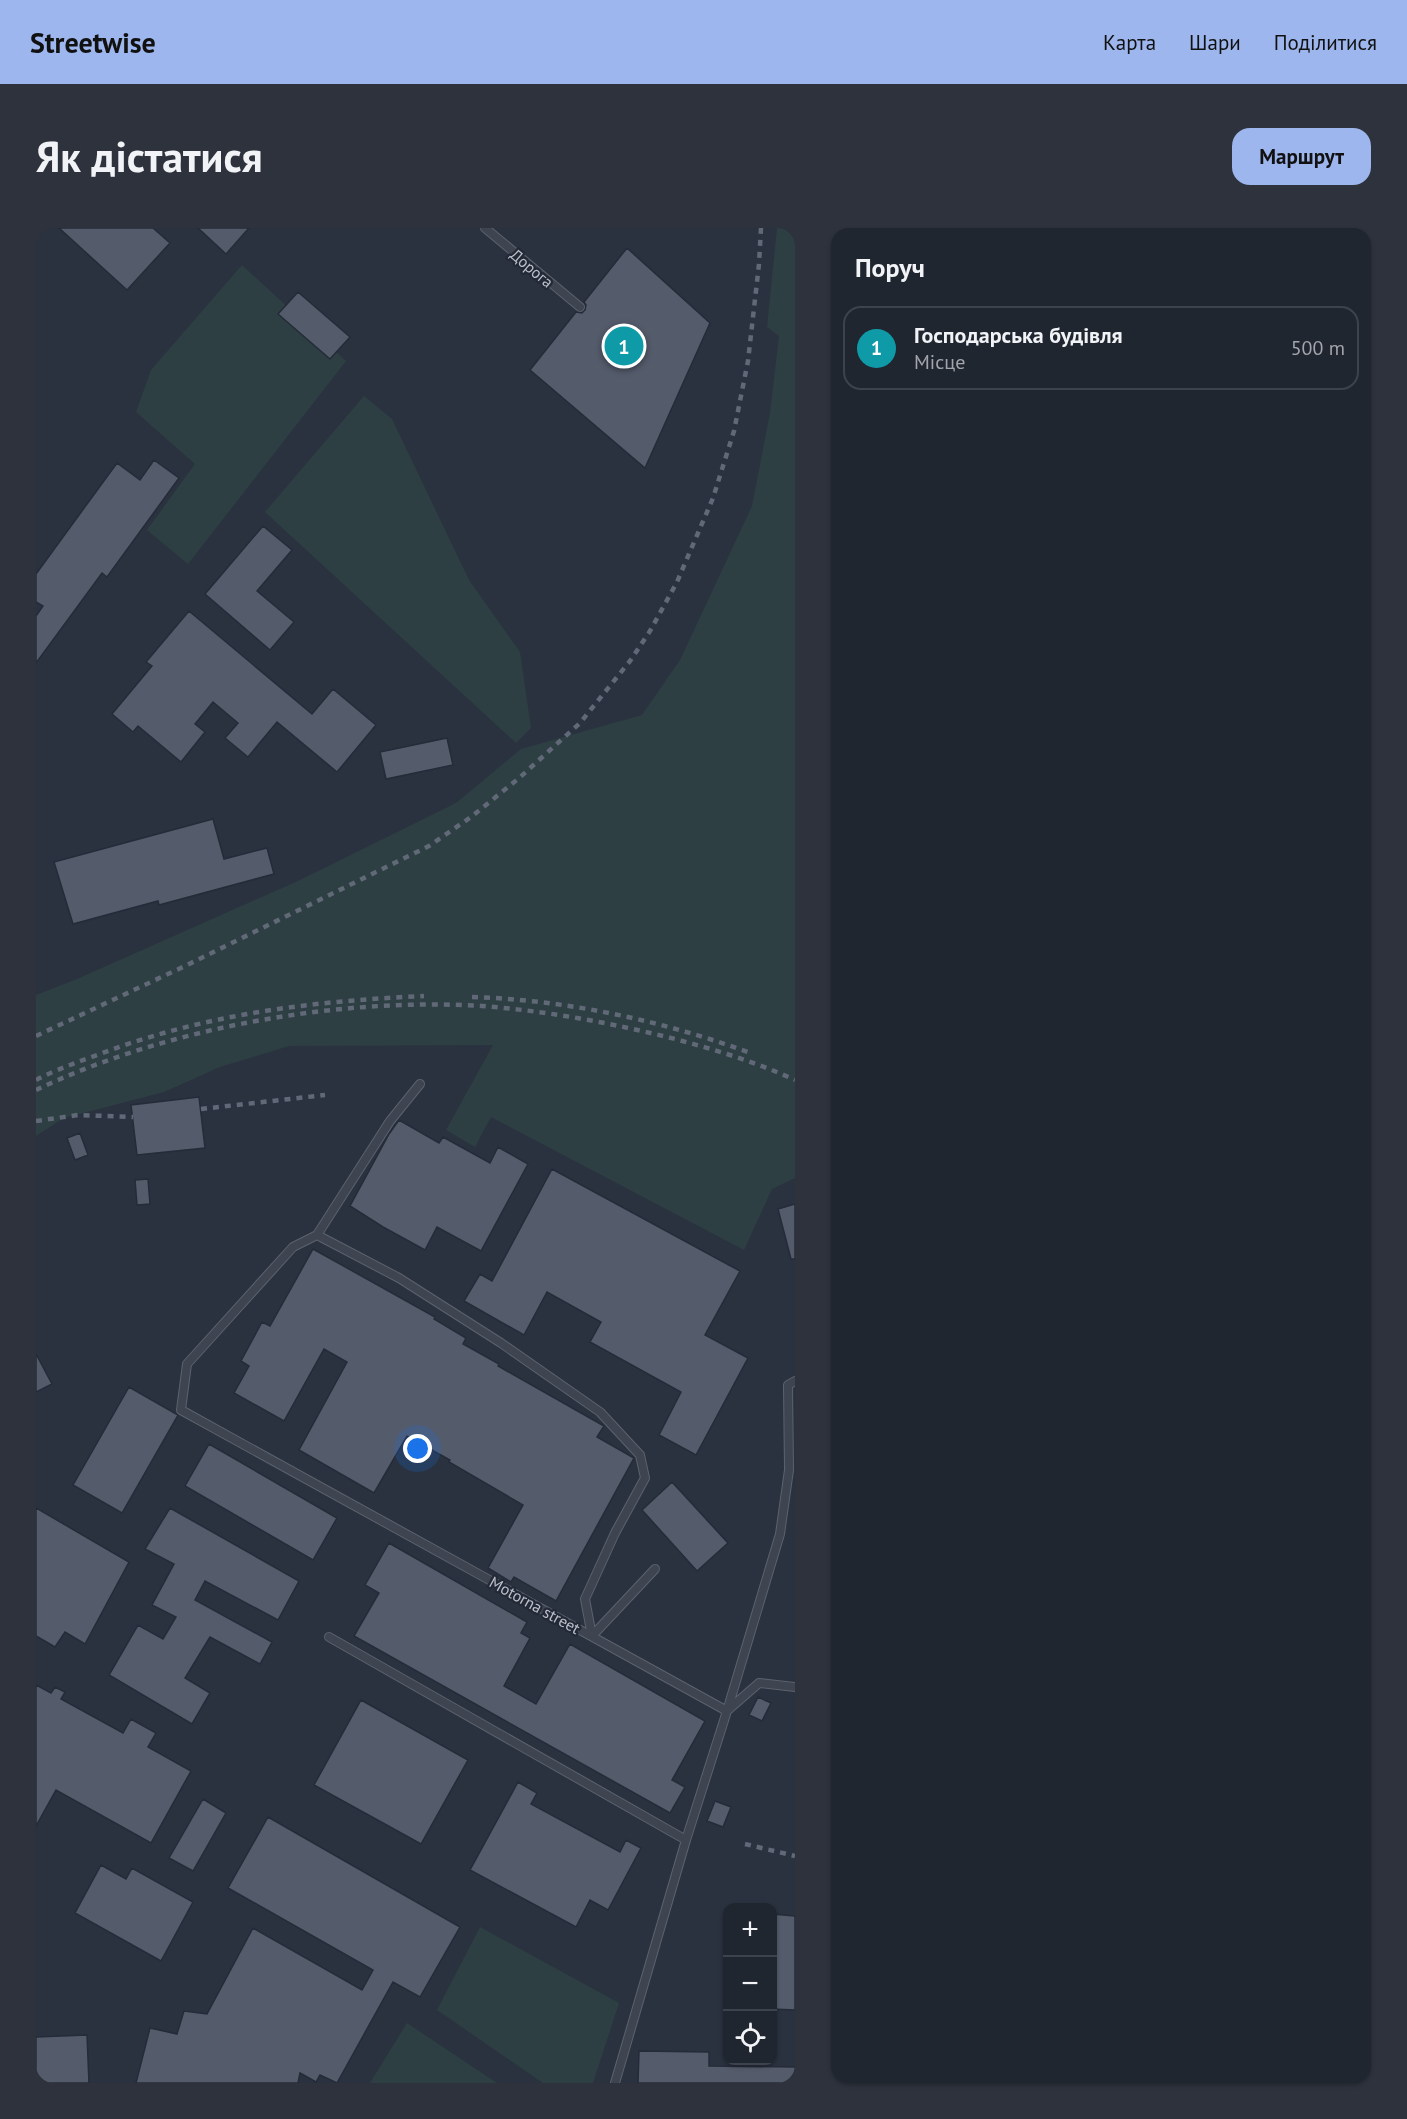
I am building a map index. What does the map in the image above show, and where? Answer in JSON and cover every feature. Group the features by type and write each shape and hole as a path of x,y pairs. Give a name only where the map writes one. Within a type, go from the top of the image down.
{"lane":[{"name":"Дорога","path":"485,228 580,307"},
{"path":"420,1084 390,1121 317,1235 399,1278 501,1343 600,1412 640,1455 645,1478 615,1533 585,1599 592,1636"},
{"name":"Motorna street","path":"317,1235 293,1247 187,1364 182,1410 727,1711"},
{"path":"615,2083 686,1840 780,1534 789,1470 788,1385 795,1381"},
{"path":"592,1636 655,1569"},
{"path":"329,1637 686,1840"},
{"path":"727,1711 759,1683 795,1688"}],"shaded area":[{"path":"777,228 795,228 795,1178 772,1189 744,1250 491,1117 475,1147 446,1130 493,1045 289,1046 220,1067 164,1092 64,1118 36,1136 36,995 298,881 456,803 521,749 642,715 680,660 752,506 770,413 779,336 767,327"},
{"path":"242,265 346,361 188,564 147,530 195,464 136,412 151,370"},
{"path":"364,396 392,419 469,580 520,652 531,728 516,743 265,512"},
{"path":"480,1927 619,2003 593,2083 543,2083 437,2010"},
{"path":"407,2023 497,2083 370,2083"}],"building":[{"path":"59,228 153,228 170,243 127,290"},
{"path":"198,228 249,228 226,254"},
{"path":"627,248 710,323 645,468 530,370 576,312 582,313 585,310 584,302"},
{"path":"298,292 350,337 330,359 278,314"},
{"path":"154,460 179,478 107,577 102,573 36,663 36,616 43,606 36,602 36,574 117,463 140,480"},
{"path":"263,526 292,550 257,591 294,622 270,650 205,594"},
{"path":"189,611 312,714 333,689 376,725 337,772 277,722 248,757 225,738 238,723 213,702 195,724 205,732 181,762 138,726 133,732 112,714 152,666 146,662"},
{"path":"447,738 453,765 386,779 380,752"},
{"path":"213,819 224,859 267,848 274,874 159,905 158,901 73,924 54,862"},
{"path":"199,1097 205,1148 137,1155 131,1105"},
{"path":"399,1120 439,1143 443,1137 490,1163 498,1147 528,1164 481,1251 437,1227 425,1250 350,1206"},
{"path":"80,1133 88,1155 75,1160 67,1138"},
{"path":"552,1169 740,1271 705,1335 748,1358 696,1455 659,1435 681,1392 590,1342 601,1322 547,1292 524,1335 464,1301 480,1274 492,1281"},
{"path":"148,1179 150,1204 137,1205 135,1180"},
{"path":"795,1204 795,1259 791,1259 778,1209"},
{"path":"313,1249 435,1317 434,1319 466,1338 463,1344 604,1426 597,1437 634,1458 556,1601 514,1577 511,1582 488,1568 523,1505 449,1462 450,1460 407,1436 374,1493 299,1450 347,1362 324,1349 284,1421 234,1393 249,1366 241,1361 262,1322 270,1326"},
{"path":"36,1354 52,1384 36,1392"},
{"path":"129,1387 178,1415 122,1513 73,1485"},
{"path":"209,1444 337,1518 313,1560 185,1486"},
{"path":"672,1482 728,1543 697,1571 642,1510"},
{"path":"36,1508 129,1562 85,1644 65,1632 55,1647 36,1636"},
{"path":"170,1508 299,1581 278,1620 205,1581 195,1600 272,1642 260,1664 210,1637 185,1678 210,1693 192,1724 109,1675 138,1625 163,1639 176,1617 152,1605 174,1564 145,1549"},
{"path":"389,1543 527,1622 521,1633 530,1638 504,1686 536,1704 570,1644 705,1721 672,1780 685,1787 670,1813 354,1636 379,1593 365,1585"},
{"path":"36,1685 51,1693 55,1687 65,1692 61,1699 123,1733 131,1719 156,1733 148,1747 191,1771 151,1843 56,1790 36,1826"},
{"path":"758,1697 771,1703 762,1721 749,1715"},
{"path":"361,1700 468,1760 421,1844 314,1785"},
{"path":"518,1782 537,1793 531,1804 620,1852 626,1840 641,1848 608,1910 590,1900 576,1927 470,1870"},
{"path":"203,1799 226,1813 193,1871 169,1858"},
{"path":"715,1801 731,1807 723,1827 707,1821"},
{"path":"268,1817 460,1927 420,1997 393,1982 337,2083 320,2075 316,2082 300,2073 298,2083 136,2083 150,2028 177,2034 184,2011 207,2014 253,1928 362,1990 373,1970 228,1888"},
{"path":"101,1865 126,1879 132,1868 193,1902 161,1961 75,1913"},
{"path":"777,1914 795,1916 795,2010 777,2009"},
{"path":"87,2035 89,2083 36,2083 36,2037"},
{"path":"639,2051 709,2052 709,2066 795,2067 795,2083 638,2083"}],"railway":[{"path":"36,1036 185,966 429,846 471,817 518,779 580,723 630,661 650,631 677,582 713,498 734,431 748,361 761,228"},
{"path":"36,1080 140,1040 219,1019 300,1006 424,996"},
{"path":"472,997 544,1003 615,1014 685,1032 753,1054"},
{"path":"36,1090 140,1049 254,1021 312,1012 427,1004 506,1008 603,1023 706,1048 751,1062 795,1080"},
{"path":"201,1109 325,1095"},
{"path":"36,1121 78,1115 133,1117"},
{"path":"745,1844 795,1856"}],"place":[{"name":"Господарська будівля","path":"624,346"}]}
